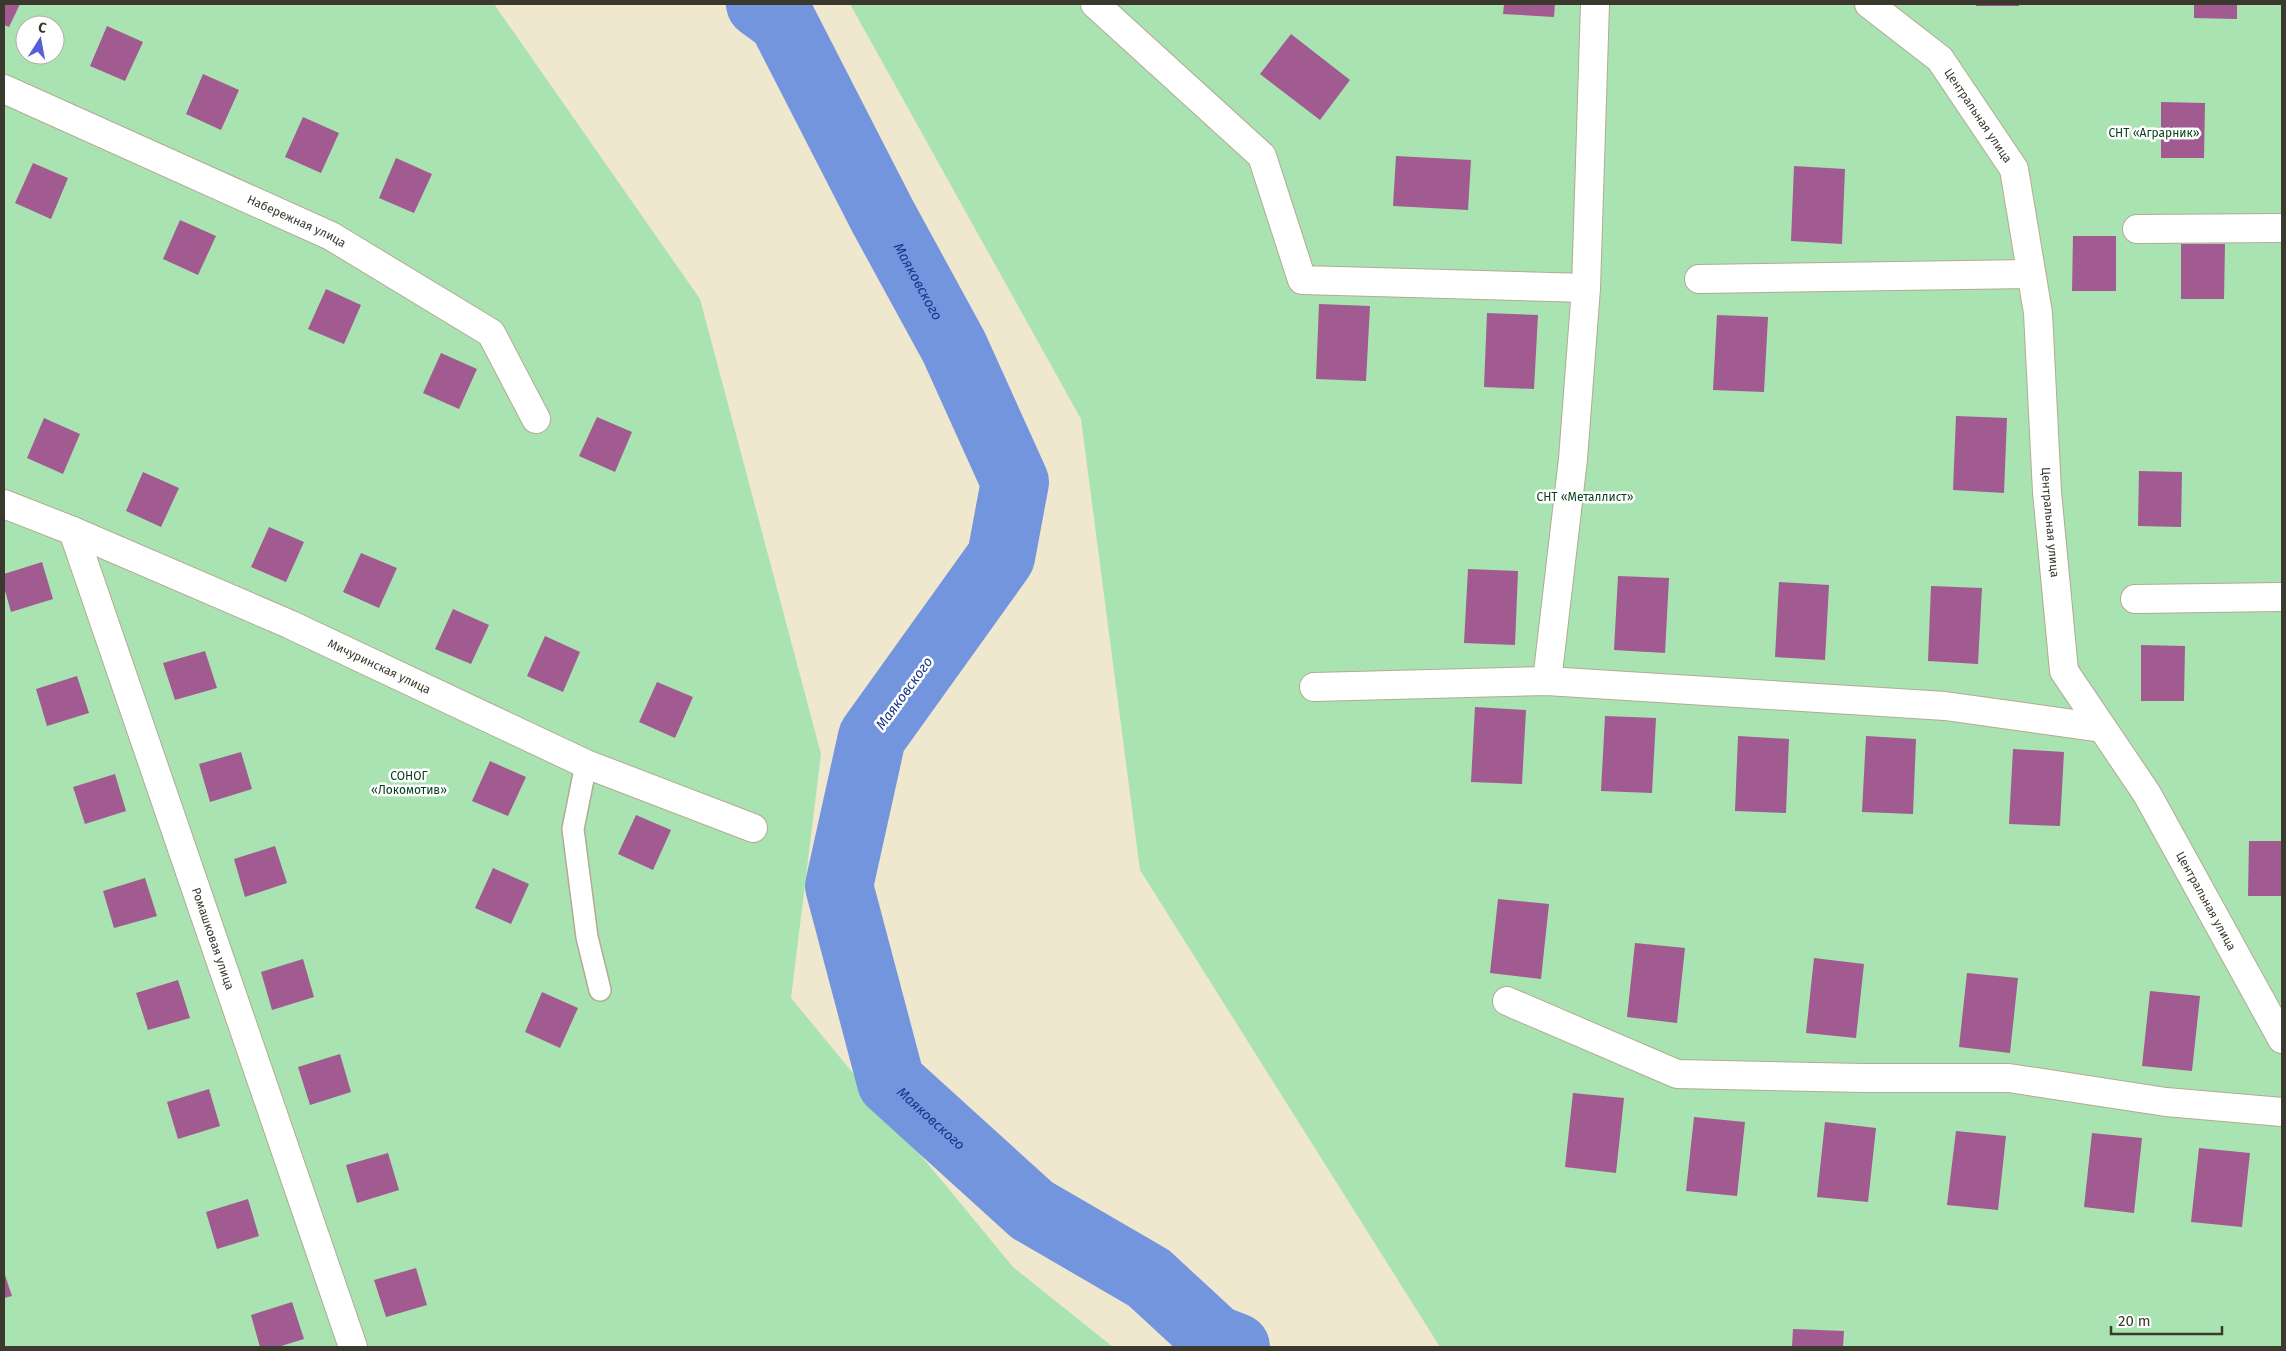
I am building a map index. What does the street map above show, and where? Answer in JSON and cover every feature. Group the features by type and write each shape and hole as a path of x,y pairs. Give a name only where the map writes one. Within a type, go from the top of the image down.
{"street":[{"path":"1095,4 1262,156 1302,280 1586,288"},
{"path":"1547,681 1574,459 1586,288 1595,4"},
{"name":"Центральная улица","path":"1869,4 1940,59 2014,168 2038,314 2047,492 2064,671 2147,794 2282,1039"},
{"name":"Набережная улица","path":"4,89 331,236 491,333 536,419"},
{"path":"2137,229 2282,228"},
{"path":"1699,278 2031,274"},
{"name":"Мичуринская улица","path":"4,504 73,531 289,624 586,764 753,828"},
{"name":"Ромашковая улица","path":"73,531 353,1347"},
{"path":"2135,598 2282,597"},
{"path":"1314,687 1547,681 1944,706 2102,728"},
{"path":"1507,1001 1677,1074 1864,1078 2009,1078 2166,1102 2282,1112"}],"lane":[{"path":"586,764 573,829 587,937 600,990"}],"green space":[{"name":"СОНОГ «Локомотив»","path":"4,4 494,4 700,299 821,754 791,998 1013,1267 1113,1347 4,1347"},
{"name":"СНТ «Металлист»","path":"850,4 2282,4 2282,1347 1440,1347 1140,870 1081,419"}],"building":[{"path":"4,4 20,4 9,27 4,25"},
{"path":"1504,4 1555,4 1554,17 1503,14"},
{"path":"1976,4 2019,4 2019,6 1976,6"},
{"path":"2194,4 2237,4 2237,19 2194,18"},
{"path":"107,26 143,42 125,81 90,66"},
{"path":"1291,34 1350,80 1320,120 1260,74"},
{"path":"203,74 239,90 221,130 186,114"},
{"path":"2161,102 2205,103 2204,158 2161,158"},
{"path":"303,117 339,133 321,173 285,157"},
{"path":"1396,156 1471,160 1468,210 1393,206"},
{"path":"396,158 432,174 414,213 379,198"},
{"path":"33,163 68,178 51,219 15,203"},
{"path":"1794,166 1845,169 1842,244 1791,241"},
{"path":"180,220 216,236 198,275 163,259"},
{"path":"2073,236 2116,236 2116,291 2072,291"},
{"path":"2181,244 2225,244 2224,299 2181,299"},
{"path":"326,289 361,305 344,344 308,329"},
{"path":"1319,304 1370,306 1366,381 1316,379"},
{"path":"1487,313 1538,315 1534,389 1484,387"},
{"path":"1717,315 1768,317 1764,392 1713,390"},
{"path":"441,353 477,369 459,409 423,393"},
{"path":"1956,416 2007,418 2004,493 1953,490"},
{"path":"597,417 632,432 615,472 579,456"},
{"path":"44,418 80,434 63,474 27,458"},
{"path":"2139,471 2182,472 2181,527 2138,526"},
{"path":"143,472 179,488 161,527 126,511"},
{"path":"269,527 304,542 286,582 251,567"},
{"path":"361,553 397,568 379,608 343,592"},
{"path":"42,562 53,599 11,612 4,587 4,574"},
{"path":"1468,569 1518,571 1515,645 1464,643"},
{"path":"1618,576 1669,578 1665,653 1614,650"},
{"path":"1779,582 1829,585 1825,660 1775,657"},
{"path":"1931,586 1982,588 1978,664 1928,661"},
{"path":"453,609 489,625 471,664 435,649"},
{"path":"545,636 580,652 563,692 527,676"},
{"path":"2141,645 2185,646 2184,701 2141,701"},
{"path":"205,651 217,688 175,700 163,663"},
{"path":"77,676 89,713 47,726 36,689"},
{"path":"657,682 693,697 675,738 639,722"},
{"path":"1475,707 1526,710 1522,784 1471,782"},
{"path":"1605,716 1656,718 1652,793 1601,791"},
{"path":"1738,736 1789,739 1786,813 1735,811"},
{"path":"1866,736 1916,739 1913,814 1862,812"},
{"path":"2013,749 2064,752 2060,826 2009,824"},
{"path":"241,752 252,789 210,802 199,764"},
{"path":"490,761 526,777 508,816 472,801"},
{"path":"115,774 126,811 85,824 73,787"},
{"path":"636,815 671,830 653,870 618,854"},
{"path":"2249,841 2282,841 2282,896 2248,896"},
{"path":"275,846 287,883 245,897 234,859"},
{"path":"493,868 529,884 511,924 475,908"},
{"path":"145,878 157,916 114,928 103,891"},
{"path":"1498,899 1549,904 1541,979 1490,973"},
{"path":"1635,943 1685,948 1677,1023 1627,1017"},
{"path":"1814,958 1864,964 1856,1038 1806,1033"},
{"path":"303,959 314,997 272,1010 261,972"},
{"path":"1967,973 2018,978 2010,1053 1959,1047"},
{"path":"178,980 190,1018 148,1030 136,993"},
{"path":"2150,991 2200,996 2192,1071 2142,1066"},
{"path":"542,992 578,1008 560,1048 525,1032"},
{"path":"340,1054 351,1092 310,1105 298,1067"},
{"path":"209,1089 220,1126 178,1139 167,1102"},
{"path":"1573,1093 1624,1098 1616,1173 1565,1167"},
{"path":"1694,1117 1745,1122 1737,1196 1686,1191"},
{"path":"1825,1122 1876,1128 1868,1202 1817,1197"},
{"path":"1956,1131 2006,1136 1998,1210 1947,1205"},
{"path":"2092,1133 2142,1138 2134,1213 2084,1207"},
{"path":"2199,1148 2250,1153 2242,1227 2191,1222"},
{"path":"388,1153 399,1190 357,1203 346,1165"},
{"path":"248,1199 259,1236 217,1249 206,1212"},
{"path":"416,1268 427,1305 386,1317 374,1280"},
{"path":"4,1272 12,1296 4,1298"},
{"path":"292,1302 304,1339 278,1347 260,1347 251,1315"},
{"path":"1793,1329 1844,1331 1843,1347 1792,1347"}],"waterway":[{"name":"Маяковского","path":"760,4 782,20 883,217 954,347 1015,482 1001,557 872,737 839,886 891,1082 1032,1210 1149,1278 1215,1339 1236,1347"}],"park label":[{"name":"СНТ «Аграрник»","path":"2154,133"}]}
